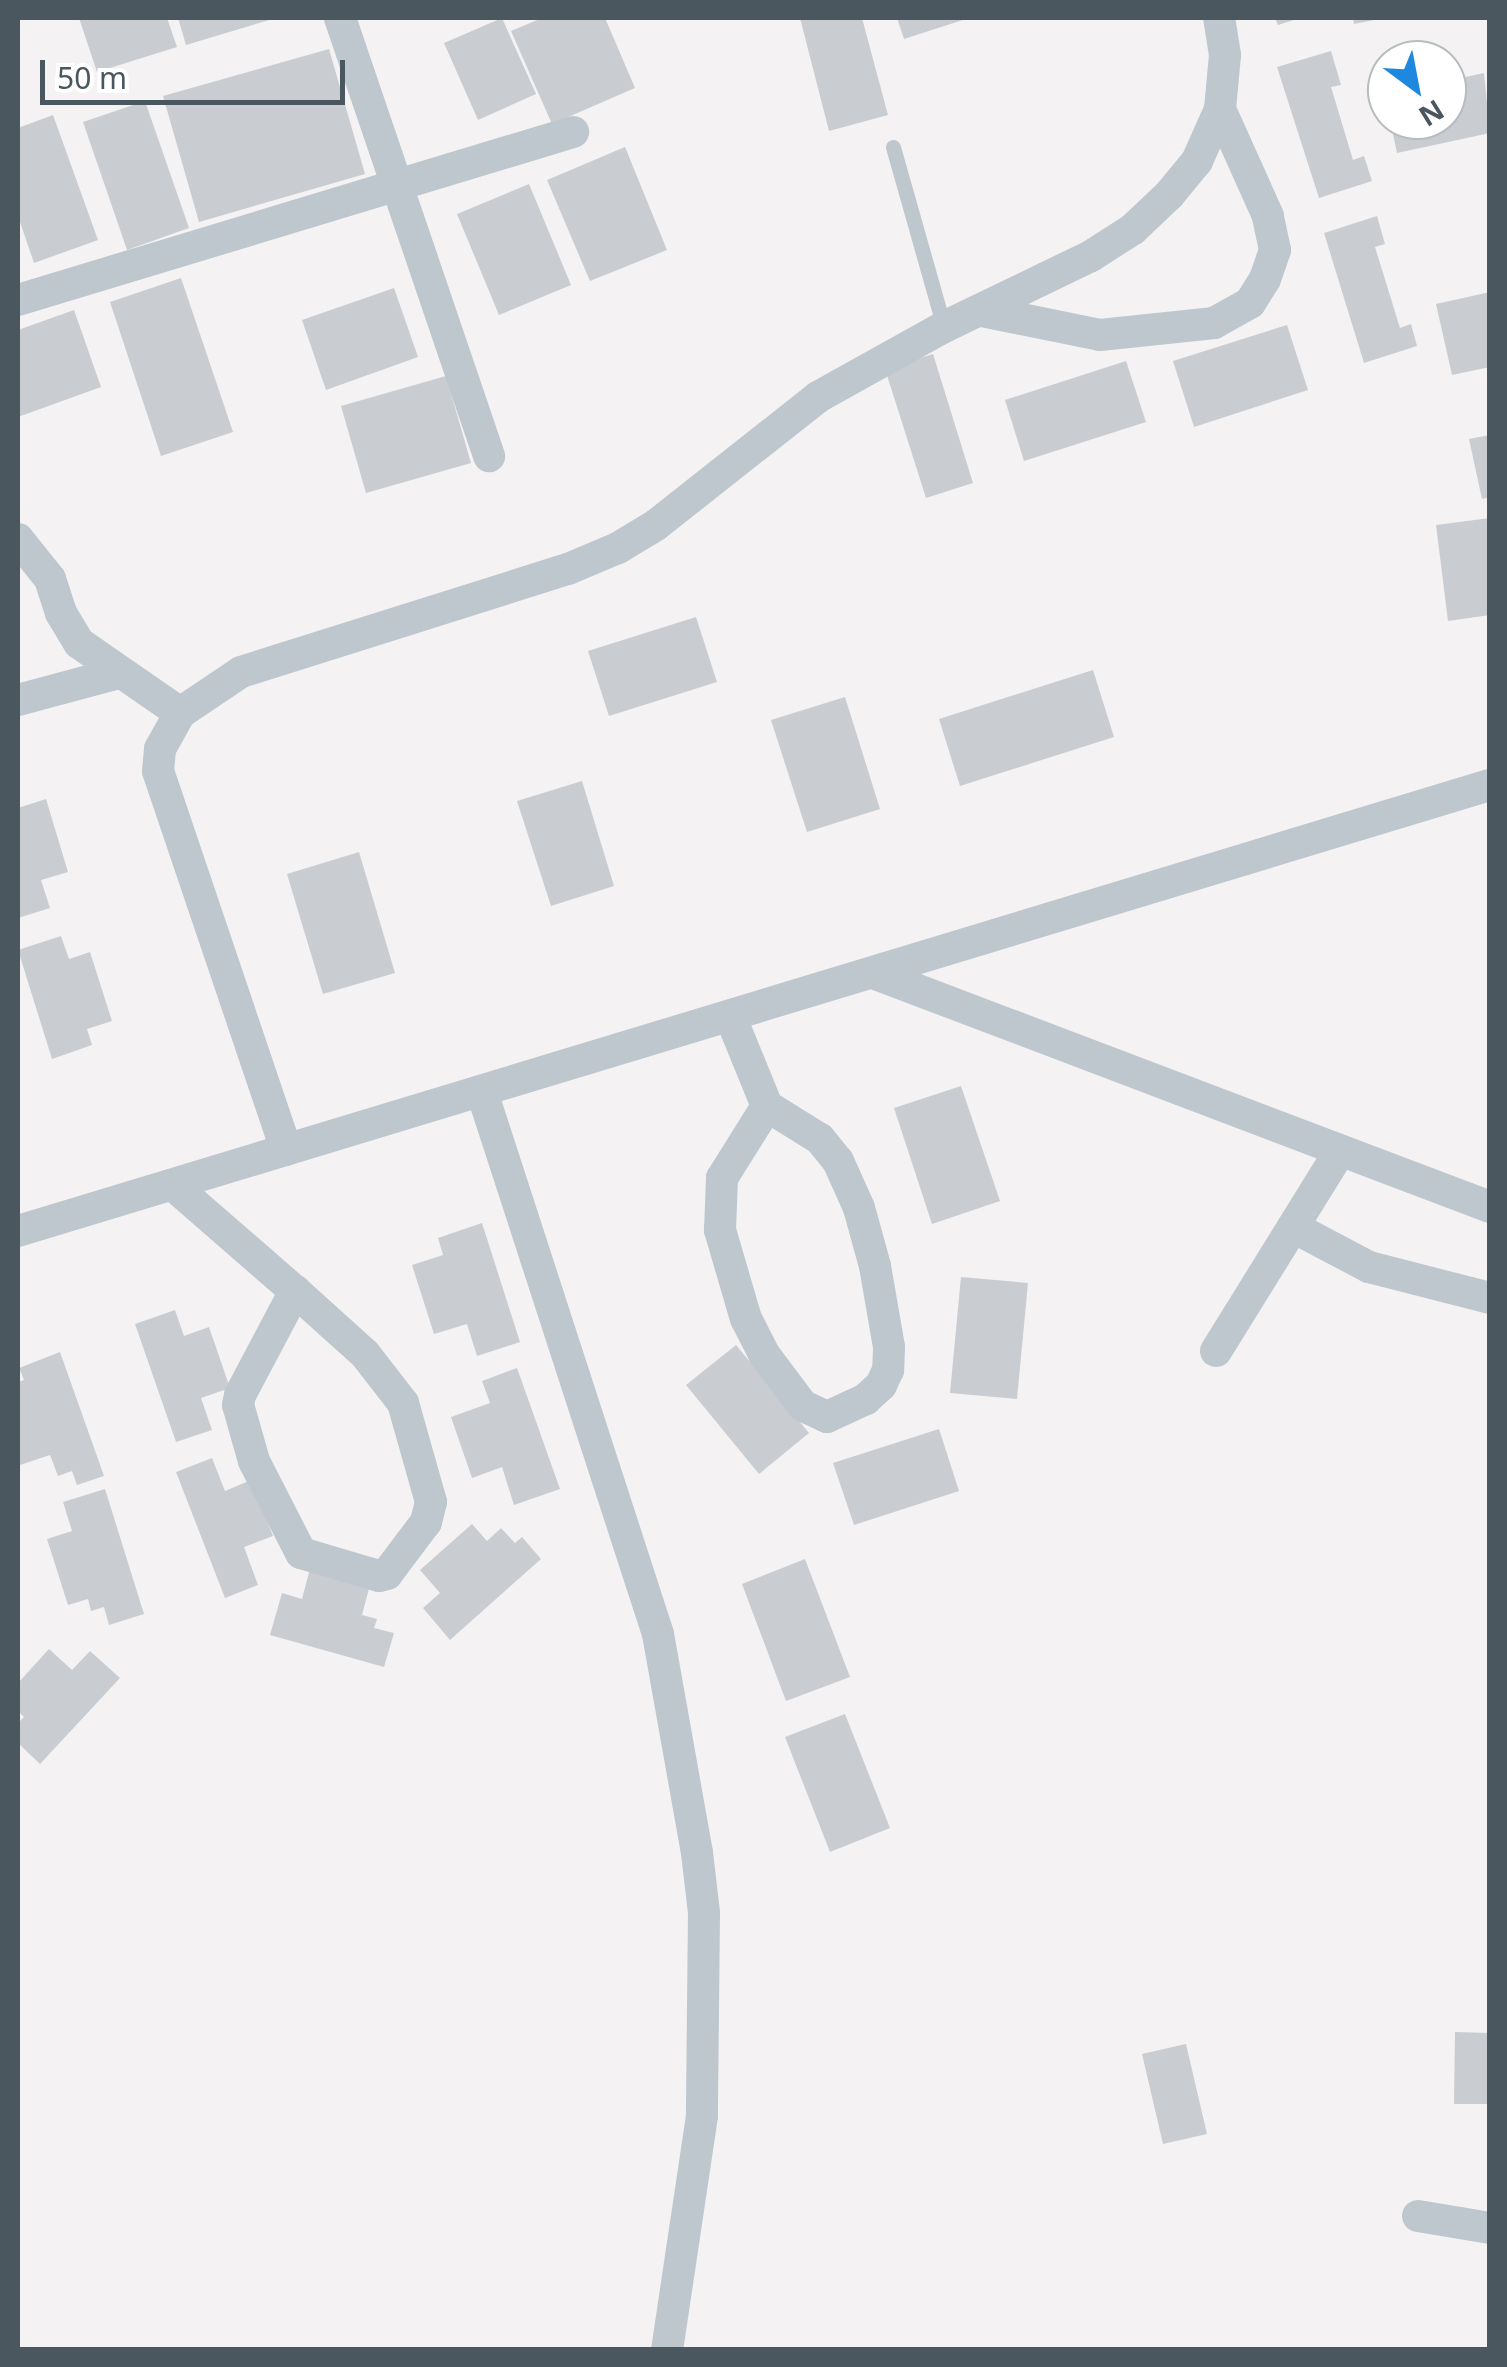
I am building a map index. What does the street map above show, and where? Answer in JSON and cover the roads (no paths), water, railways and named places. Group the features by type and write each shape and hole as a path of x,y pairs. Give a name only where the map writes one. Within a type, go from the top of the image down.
{"street":[{"path":"340,18 489,456"},
{"path":"286,1150 158,771 160,749 180,713 240,672 568,570 618,548 656,526 818,397 944,327 1091,256 1132,229 1169,195 1197,160 1220,109 1225,55 1220,18"},
{"path":"982,311 1100,335 1214,324 1250,303 1266,279 1275,250 1268,216 1220,109"},
{"path":"18,300 573,132"},
{"path":"18,539 50,579 79,644 180,713"},
{"path":"18,700 118,673"},
{"path":"18,1231 1490,785"},
{"path":"873,973 1490,1207"},
{"path":"731,1018 767,1106 820,1140 838,1161 859,1208 875,1266 889,1347 888,1370 881,1385 866,1399 827,1417 802,1406 764,1354 746,1319 720,1230 722,1178 767,1106"},
{"path":"482,1092 648,1596 698,1852 704,1913 702,2116 666,2350"},
{"path":"1216,1351 1340,1151"},
{"path":"174,1186 295,1291 366,1354 409,1416 431,1502 426,1522 387,1574 379,1576 301,1553 254,1462 238,1405 240,1394 295,1291"},
{"path":"1293,1227 1369,1268 1490,1298"},
{"path":"1418,2216 1490,2228"}],"lane":[{"path":"893,147 944,327"}]}
